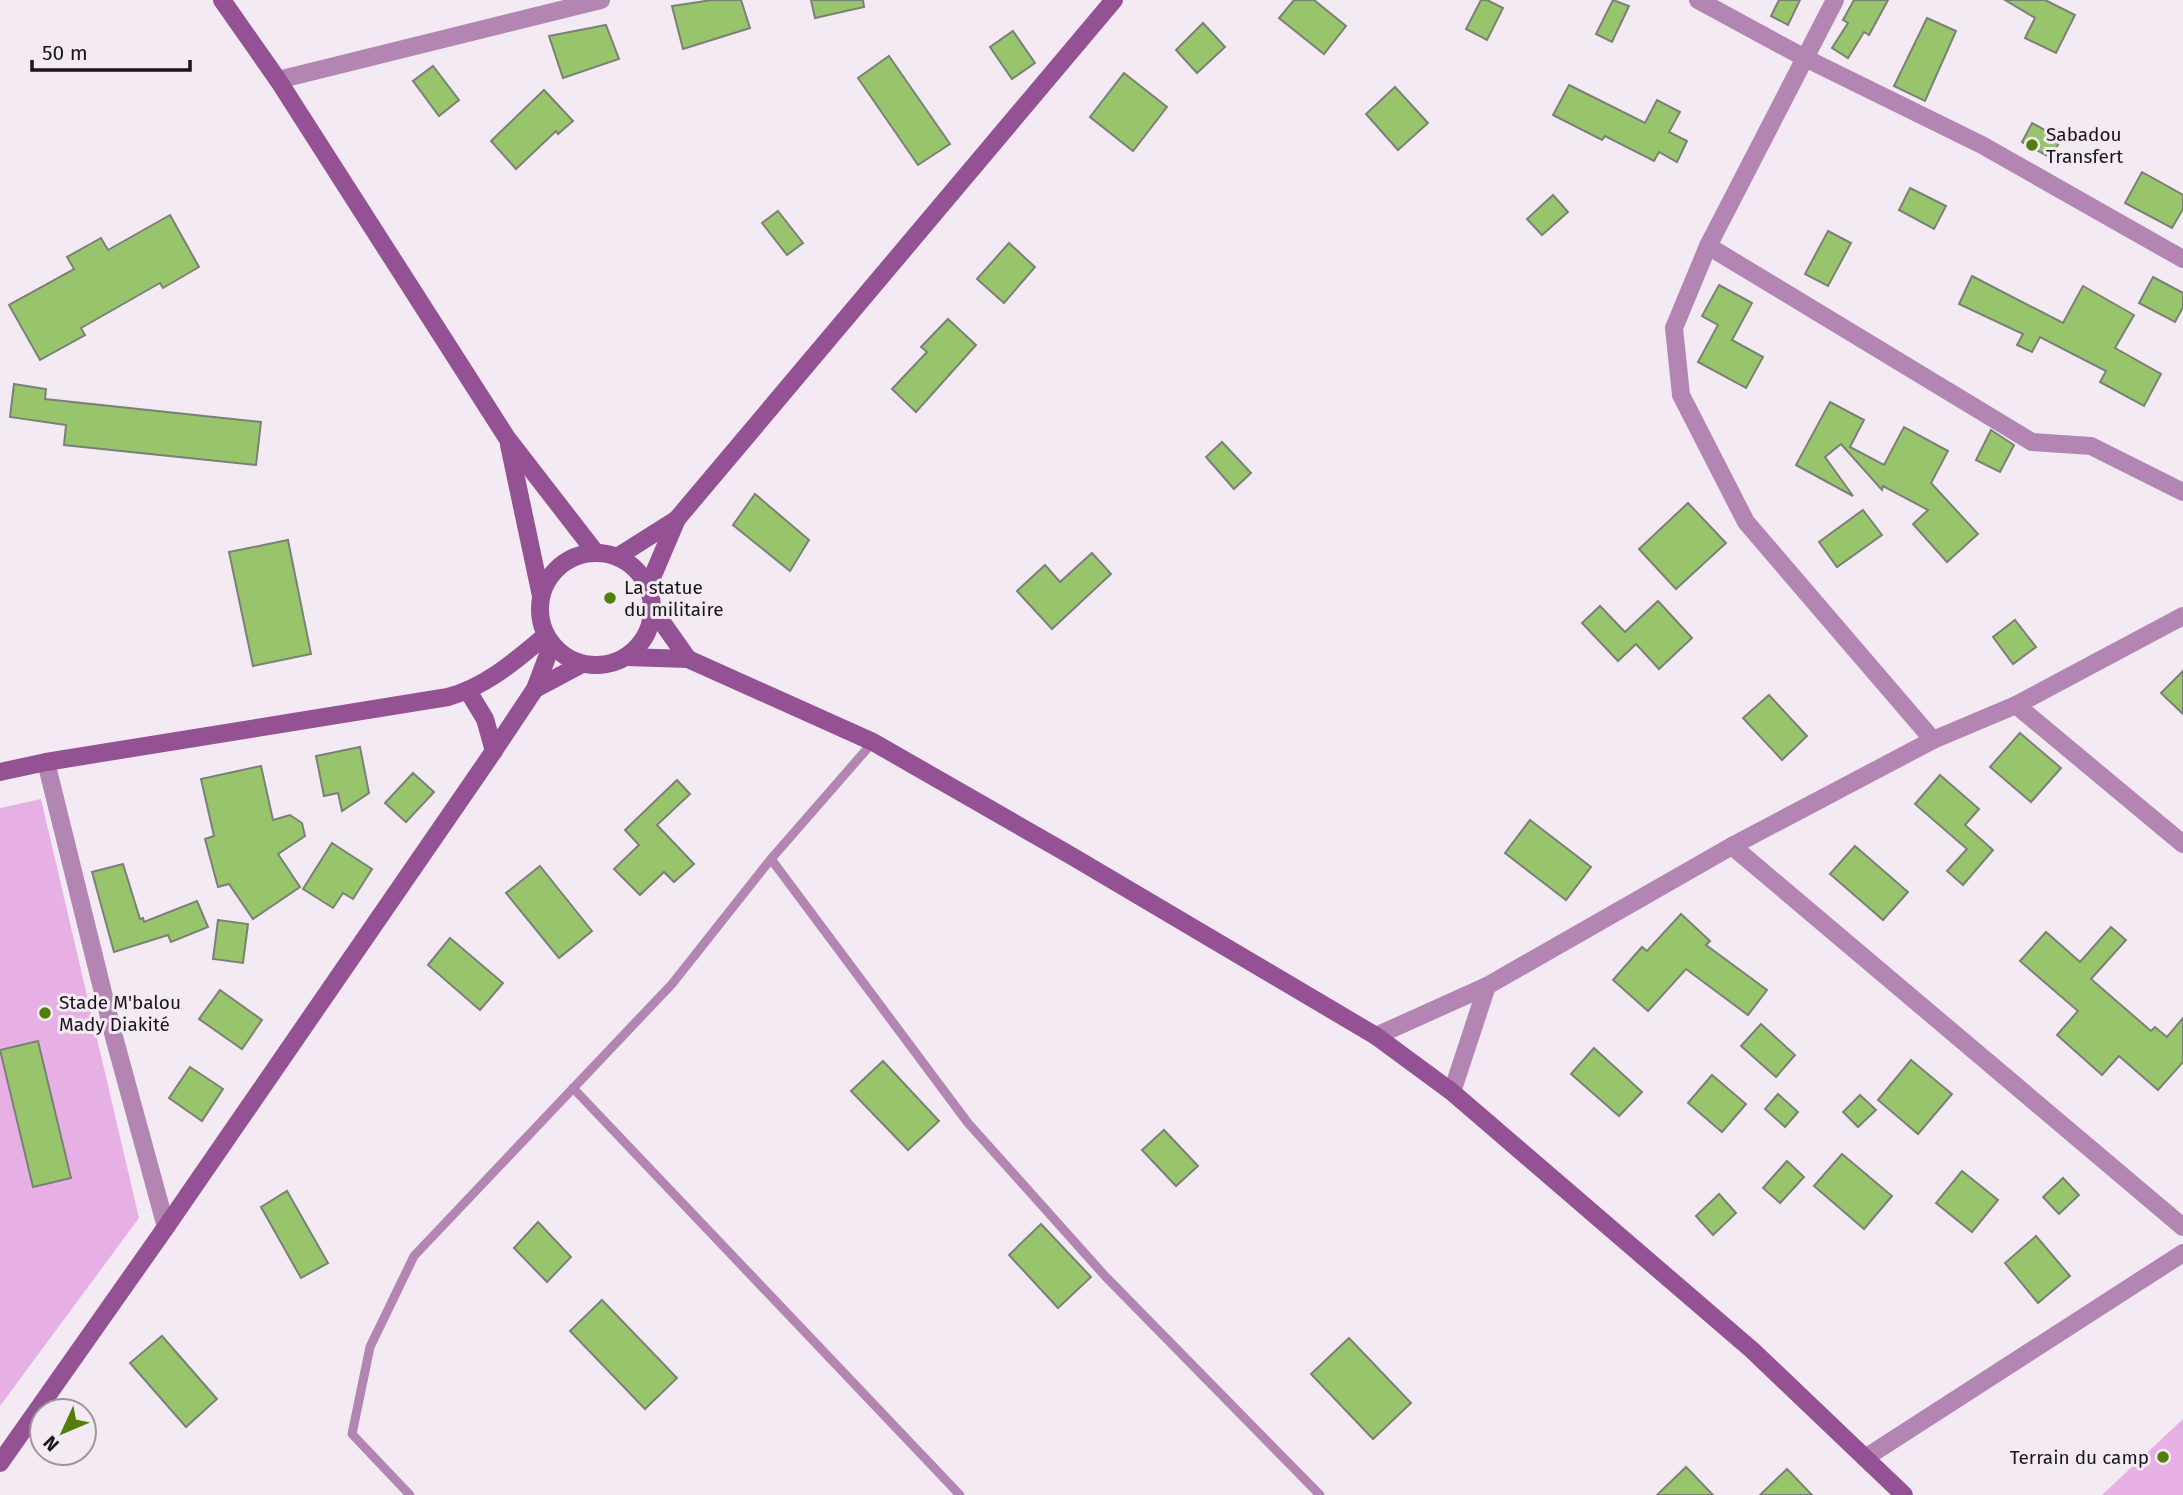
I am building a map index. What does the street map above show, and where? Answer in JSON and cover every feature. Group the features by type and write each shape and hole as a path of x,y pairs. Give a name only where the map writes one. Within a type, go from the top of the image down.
{"main road":[{"path":"222,0 278,80 507,438 596,553"},
{"path":"648,587 677,519 1114,0"},
{"path":"507,438 541,597 540,610 549,640 565,656 582,664 597,666 612,663 626,657 641,644 650,627 653,608"},
{"path":"617,557 677,519"},
{"path":"541,597 548,579 560,565 577,556 596,553 617,557 635,569 648,587 653,608 688,659"},
{"path":"0,1463 494,751 535,689 549,640"},
{"path":"0,772 468,691 549,640"},
{"path":"626,657 688,659 873,742 1376,1036 1452,1092 1752,1350 1904,1495"},
{"path":"535,689 582,664"},
{"path":"468,691 485,719 494,751"}],"street":[{"path":"278,80 601,0"},
{"path":"1698,0 1805,58 1982,145 2183,260"},
{"path":"1835,0 1708,246 1674,327 1681,395 1746,522 1933,740"},
{"path":"1708,246 2032,442 2091,446 2183,492"},
{"path":"1376,1036 1487,986 1732,846 1933,740 2016,705 2183,616"},
{"path":"2016,705 2183,844"},
{"path":"46,762 114,1037 166,1227"},
{"path":"1732,846 2183,1227"},
{"path":"1452,1092 1487,986"},
{"path":"1865,1458 2183,1253"}],"lane":[{"path":"410,1495 352,1434 370,1347 414,1256 672,984 771,859 873,742"},
{"path":"771,859 968,1123 1105,1276 1320,1495"},
{"path":"573,1088 960,1495"}],"shaded area":[{"name":"Stade M'balou Mady Diakité","path":"41,799 139,1218 0,1406 0,808"},
{"name":"Terrain du camp","path":"2183,1419 2183,1495 2102,1495"}],"building":[{"path":"712,0 741,0 750,28 683,49 672,6"},
{"path":"811,0 863,0 864,7 815,18"},
{"path":"1294,0 1314,0 1346,26 1324,54 1279,18"},
{"path":"1481,0 1503,8 1487,40 1466,29"},
{"path":"1613,0 1629,6 1612,42 1596,34"},
{"path":"1779,0 1800,0 1788,25 1771,16"},
{"path":"1854,0 1888,0 1869,35 1864,32 1848,58 1832,48 1848,23 1843,20"},
{"path":"2005,0 2045,0 2075,15 2056,53 2025,38 2035,18"},
{"path":"1927,18 1956,31 1925,101 1894,86"},
{"path":"1203,23 1225,47 1197,73 1176,50"},
{"path":"606,25 619,59 563,78 549,36"},
{"path":"1013,31 1035,63 1012,79 990,47"},
{"path":"889,56 950,144 918,165 858,78"},
{"path":"433,66 459,100 439,116 413,81"},
{"path":"1124,73 1167,107 1133,151 1090,117"},
{"path":"1569,85 1645,123 1657,100 1680,112 1669,132 1687,141 1677,162 1659,152 1654,161 1605,136 1602,140 1553,115"},
{"path":"1395,87 1428,123 1398,150 1366,114"},
{"path":"544,90 573,121 558,134 556,131 516,169 491,141"},
{"path":"2032,123 2061,139 2051,158 2022,142"},
{"path":"2142,172 2183,195 2183,209 2172,228 2125,203"},
{"path":"1910,188 1946,206 1934,229 1899,210"},
{"path":"1553,195 1568,212 1542,235 1527,219"},
{"path":"778,211 803,243 787,255 762,223"},
{"path":"170,215 199,267 163,288 160,283 81,328 85,335 40,360 9,305 74,269 67,257 101,238 108,250"},
{"path":"1828,231 1851,243 1828,286 1805,274"},
{"path":"1009,243 1035,267 1004,303 977,279"},
{"path":"1972,276 2063,323 2083,286 2134,315 2115,348 2161,374 2144,406 2100,382 2106,371 2040,337 2032,352 2017,345 2023,334 1959,304"},
{"path":"2153,277 2183,293 2183,307 2175,322 2139,303"},
{"path":"1719,285 1752,303 1732,340 1763,357 1746,388 1698,362 1718,325 1702,316"},
{"path":"948,319 976,345 916,412 892,389 927,352 921,347"},
{"path":"14,384 46,389 45,399 261,422 256,465 64,445 66,425 10,417"},
{"path":"1830,402 1864,420 1850,447 1884,465 1904,427 1948,451 1931,483 1978,534 1947,562 1913,524 1928,510 1883,486 1882,490 1841,444 1825,457 1853,496 1796,465"},
{"path":"1991,430 2014,445 2000,472 1976,460"},
{"path":"1222,442 1251,473 1234,489 1206,457"},
{"path":"755,494 809,540 790,571 733,525"},
{"path":"1688,503 1726,543 1676,589 1639,549"},
{"path":"1863,510 1882,535 1837,567 1819,542"},
{"path":"288,540 311,654 253,666 229,552"},
{"path":"1092,553 1111,574 1052,629 1017,591 1045,565 1060,582"},
{"path":"1658,601 1692,638 1659,669 1636,644 1618,661 1582,623 1600,606 1625,632"},
{"path":"2015,620 2036,647 2013,664 1993,637"},
{"path":"2183,671 2183,714 2161,693"},
{"path":"1769,695 1807,736 1782,760 1743,718"},
{"path":"2020,733 2061,768 2031,802 1990,767"},
{"path":"360,747 369,793 342,811 338,793 324,796 316,756"},
{"path":"261,766 273,820 290,815 302,823 305,836 278,854 300,887 253,919 229,884 218,887 205,839 214,836 201,779"},
{"path":"413,773 434,792 406,822 385,803"},
{"path":"1940,775 1979,809 1965,825 1993,850 1963,885 1947,871 1967,849 1915,804"},
{"path":"677,780 690,794 657,825 694,864 674,882 664,872 640,895 614,869 639,845 625,830"},
{"path":"1530,820 1591,867 1566,900 1505,853"},
{"path":"332,843 372,869 353,899 343,893 333,908 303,889"},
{"path":"1855,846 1908,892 1883,920 1830,874"},
{"path":"123,864 140,919 143,918 144,922 197,901 208,927 171,942 168,935 114,952 92,872"},
{"path":"540,866 592,931 559,958 506,893"},
{"path":"1681,914 1710,941 1706,945 1767,990 1748,1015 1686,969 1648,1011 1613,980 1642,947 1647,951"},
{"path":"218,920 248,924 243,963 213,959"},
{"path":"2111,927 2126,940 2091,979 2151,1031 2155,1027 2167,1037 2183,1018 2183,1062 2158,1090 2119,1056 2102,1075 2057,1035 2078,1011 2020,961 2046,932 2080,962"},
{"path":"450,938 503,983 480,1010 428,965"},
{"path":"220,990 262,1020 242,1049 199,1019"},
{"path":"1761,1024 1795,1055 1776,1077 1741,1046"},
{"path":"38,1041 71,1178 33,1187 0,1050"},
{"path":"1594,1048 1642,1092 1619,1116 1571,1074"},
{"path":"1911,1060 1952,1094 1918,1134 1878,1100"},
{"path":"883,1061 939,1121 908,1150 851,1091"},
{"path":"190,1067 223,1089 202,1121 169,1098"},
{"path":"1712,1075 1746,1104 1722,1132 1688,1103"},
{"path":"1778,1094 1798,1112 1785,1127 1765,1109"},
{"path":"1860,1095 1876,1110 1858,1127 1843,1112"},
{"path":"1164,1130 1198,1166 1176,1186 1142,1150"},
{"path":"1842,1154 1892,1196 1864,1229 1814,1186"},
{"path":"1787,1161 1804,1177 1780,1203 1763,1188"},
{"path":"1962,1171 1998,1200 1972,1232 1936,1203"},
{"path":"2063,1178 2079,1195 2059,1214 2043,1197"},
{"path":"287,1191 328,1263 301,1278 261,1207"},
{"path":"1719,1194 1736,1213 1713,1235 1696,1216"},
{"path":"538,1222 571,1257 547,1282 514,1248"},
{"path":"1041,1224 1091,1277 1058,1308 1009,1255"},
{"path":"2036,1236 2070,1276 2038,1303 2005,1263"},
{"path":"602,1300 677,1378 645,1409 570,1331"},
{"path":"162,1336 217,1399 186,1427 130,1363"},
{"path":"1349,1338 1411,1403 1373,1439 1311,1374"},
{"path":"1686,1467 1713,1495 1657,1495"},
{"path":"1787,1469 1812,1495 1760,1495"}],"place":[{"name":"Sabadou Transfert","path":"2032,145"},
{"name":"La statue du militaire","path":"610,598"},
{"name":"Stade M'balou Mady Diakité","path":"45,1013"},
{"name":"Terrain du camp","path":"2163,1457"}]}
